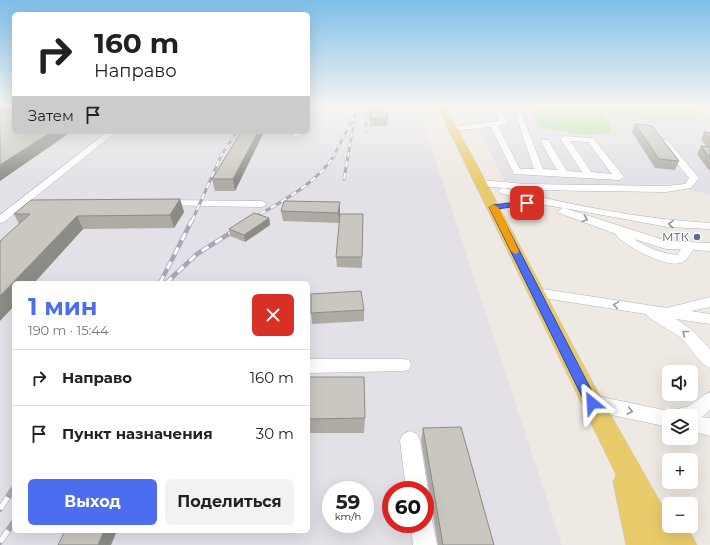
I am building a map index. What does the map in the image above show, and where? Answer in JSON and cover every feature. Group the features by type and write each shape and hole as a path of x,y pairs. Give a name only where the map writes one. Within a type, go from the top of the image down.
{"main road":[{"path":"455,132 592,403 667,545"},
{"path":"622,458 662,516"},
{"path":"622,458 641,545"},
{"path":"674,533 682,545"}],"lane":[{"path":"498,132 517,172 539,172 589,176 619,178 590,140 564,138 589,176"},
{"path":"525,132 539,172"},
{"path":"481,184 526,187 666,189 688,186 694,178 656,132"},
{"path":"0,220 109,134"},
{"path":"545,142 564,174"},
{"path":"481,184 538,200 668,224 710,226"},
{"path":"156,203 262,204"},
{"path":"493,207 527,203 555,208 614,229 648,254 664,258 680,259 690,246 710,247"},
{"path":"536,293 710,319"},
{"path":"665,312 710,302"},
{"path":"639,308 658,316 681,329 699,345 710,362"},
{"path":"310,366 403,365"},
{"path":"698,409 710,400"},
{"path":"592,403 662,416"},
{"path":"698,424 710,427"},
{"path":"410,440 416,481"},
{"path":"423,533 425,545"}],"shaded area":[{"path":"0,132 12,132 12,134 310,134 310,132 426,132 562,545 0,545"},
{"path":"481,132 569,132 583,135 611,132 710,132 710,195 669,184 592,186 504,181"}],"green space":[{"path":"569,132 611,132 611,133 583,135"}],"building":[{"path":"0,132 48,134 0,165"},
{"path":"641,132 657,132 679,161 659,159"},
{"path":"704,132 710,133 710,139"},
{"path":"240,134 257,134 233,179 212,179"},
{"path":"701,146 710,147 710,158"},
{"path":"180,199 170,215 77,216 14,281 12,281 12,284 0,296 0,241 30,214 14,214 31,200"},
{"path":"284,201 340,202 338,213 281,211"},
{"path":"254,213 269,218 244,235 229,229"},
{"path":"340,214 363,214 362,257 336,257"},
{"path":"361,291 364,310 311,313 311,294"},
{"path":"310,377 364,377 365,418 310,419"},
{"path":"461,427 494,545 443,545 434,492 434,481 432,481 423,428"},
{"path":"64,533 103,533 98,545 58,545"}],"railway":[{"path":"333,157 346,132"},
{"path":"348,157 352,132"},
{"path":"220,157 236,134"},
{"path":"192,221 221,156"},
{"path":"250,220 307,185 326,167 334,156"},
{"path":"344,179 348,156"},
{"path":"161,281 192,220"},
{"path":"168,281 197,254 238,228"},
{"path":"0,509 12,491"},
{"path":"0,542 12,525"}],"slow traffic":[{"path":"494,207 515,251"}],"place":[{"name":"МТК","path":"697,237"}],"route":[{"path":"527,203 493,207 592,403"}]}
